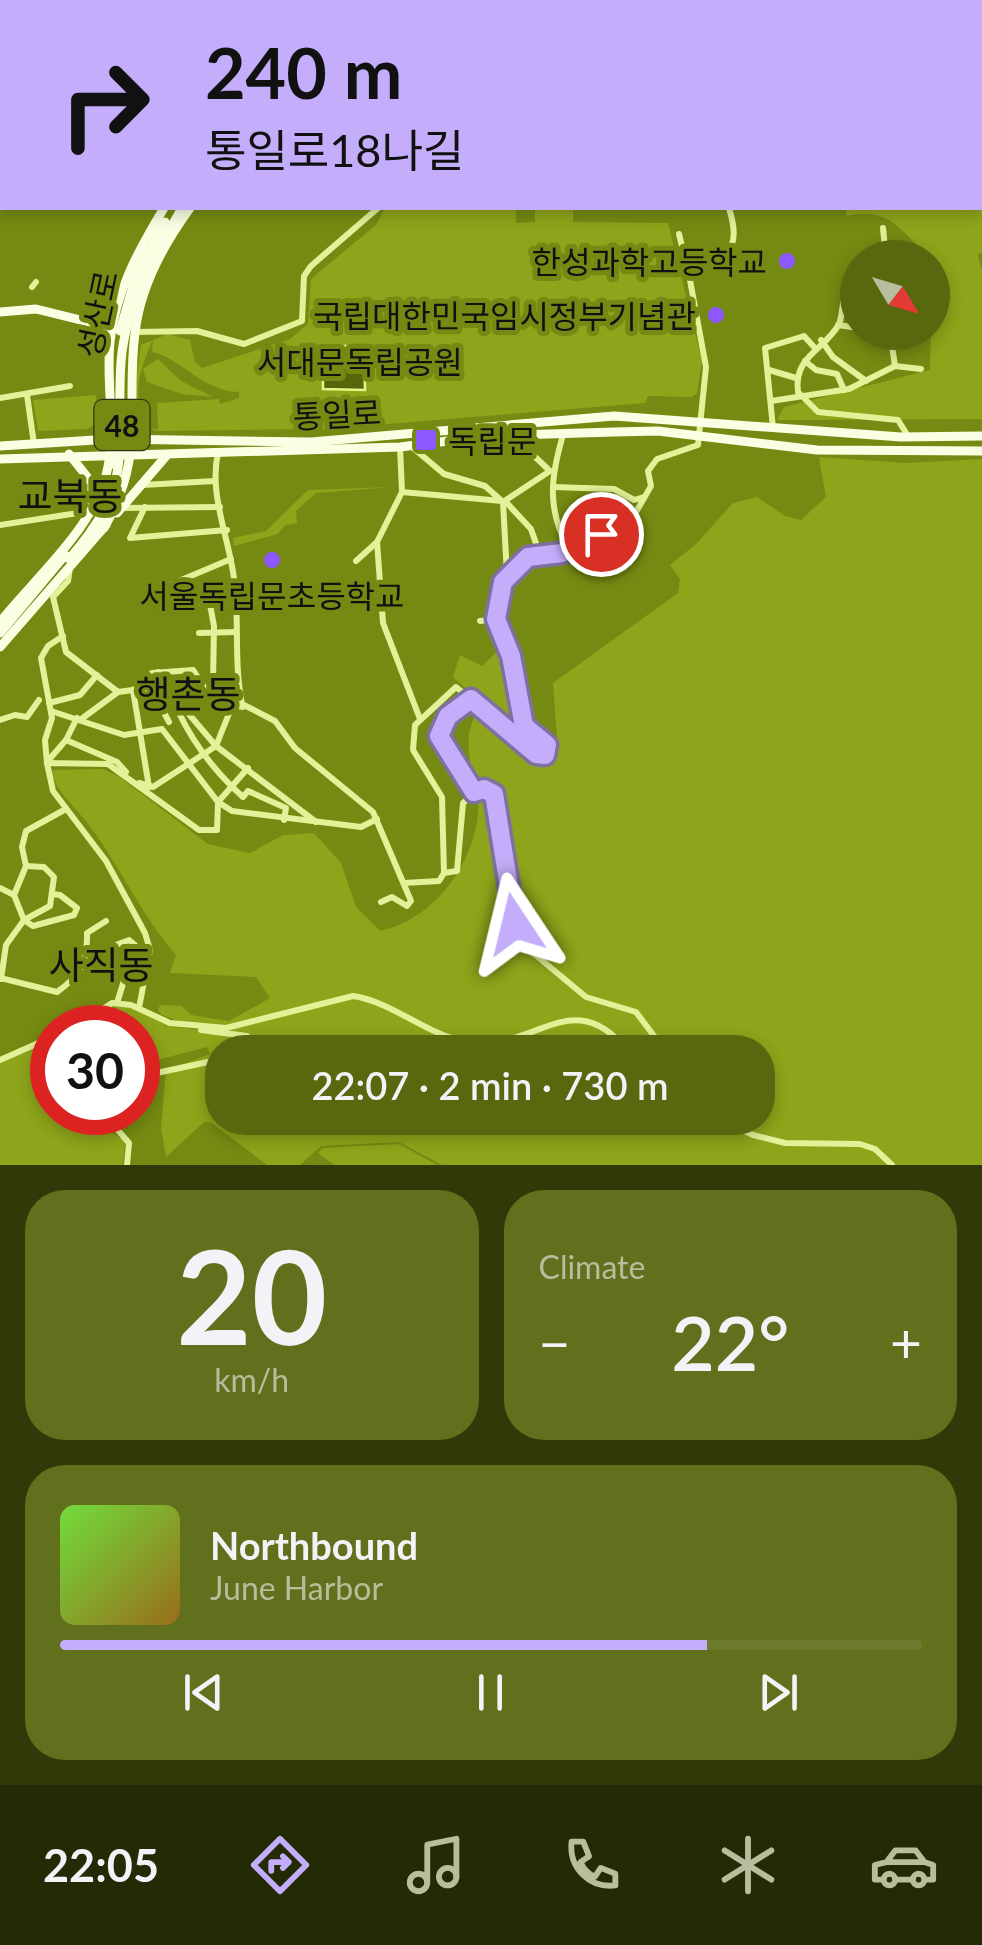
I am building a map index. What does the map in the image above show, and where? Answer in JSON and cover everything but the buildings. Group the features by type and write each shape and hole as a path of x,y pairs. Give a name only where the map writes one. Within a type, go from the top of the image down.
{"main road":[{"name":"성산로","path":"10,620 88,514 103,486 111,453 113,328 126,281 163,210"},
{"name":"48","path":"0,634 69,563 102,518 118,480 123,342 139,277 177,210"},
{"path":"121,503 134,440 135,332 157,260 189,210"},
{"path":"2,314 36,309 113,328"},
{"path":"90,440 105,427 109,398 123,408 133,406"},
{"name":"통일로","path":"0,446 110,439 404,443 614,416 909,438 982,436"},
{"path":"134,428 141,438 149,440"},
{"name":"통일로","path":"0,459 658,432 816,450 982,451"},
{"path":"70,454 92,483 88,514"},
{"path":"0,647 121,503 167,455"},
{"path":"103,486 114,481 121,503"},
{"name":"48","path":"0,647 10,620"}],"street":[{"path":"113,328 135,332 197,331 235,344 288,330 302,321 304,276 310,266 376,210"},
{"path":"690,280 699,269 724,258 732,247 729,210"},
{"path":"883,228 884,240"},
{"path":"507,577 528,557 569,548 632,520 651,486 648,471 657,459 693,450 700,438 706,367 679,234"},
{"path":"840,316 838,325 804,361 796,378 801,397 818,412 898,420 909,438"},
{"path":"773,430 766,348 804,336 814,347"},
{"path":"822,340 833,357 866,380"},
{"path":"894,350 895,366"},
{"path":"804,361 816,370 836,374 844,390"},
{"path":"771,400 844,390 895,366 920,369"},
{"path":"768,370 796,378"},
{"path":"0,398 70,386"},
{"path":"28,394 34,444"},
{"path":"563,435 550,471 555,514 569,548"},
{"path":"513,436 550,471"},
{"path":"404,443 444,474 485,486 526,520 540,555"},
{"name":"통일로","path":"356,561 377,542 402,492 404,443"},
{"path":"218,453 215,480 236,588 237,678 242,704 274,721 296,748 330,772 377,819 411,902 407,906 392,897 380,902"},
{"path":"402,492 504,502 550,471"},
{"path":"140,486 215,480"},
{"path":"553,487 614,489 634,500 644,497"},
{"path":"444,873 442,797 412,742 420,719 452,688 471,699 536,754 545,755 547,745 524,726 511,656 496,619 507,577 504,502"},
{"path":"121,503 145,507 220,507"},
{"path":"145,507 130,538 226,530"},
{"path":"0,525 88,514 102,530"},
{"path":"377,542 383,622 420,719"},
{"path":"232,559 167,586 184,609 236,588"},
{"path":"69,563 68,581 53,597 66,652 118,692"},
{"path":"210,599 213,681 237,678"},
{"path":"480,621 496,619"},
{"path":"200,633 236,632"},
{"path":"64,636 48,646 41,658 50,707 44,740 49,784 106,862 136,924 146,933 150,950 140,1005"},
{"path":"46,763 78,719 118,692 136,688 158,672 193,670 213,701 248,707"},
{"path":"158,672 158,679 183,711 216,746 317,823"},
{"path":"50,707 80,694 98,676"},
{"path":"136,688 158,700 170,722"},
{"path":"136,688 148,790"},
{"path":"471,699 448,716 439,736 474,792"},
{"path":"0,720 15,714 27,717 38,700"},
{"path":"148,790 191,766 216,746 232,706"},
{"path":"50,707 124,735 162,729 183,711"},
{"path":"183,711 203,756 242,797 260,777"},
{"path":"162,729 218,802 245,816 360,827 377,819"},
{"path":"66,740 117,762 199,830 216,830 218,802 248,768"},
{"path":"46,763 108,764 148,790"},
{"path":"404,883 438,881 444,873 459,867 462,808 474,792 490,790 496,800 511,908 520,942 586,997 636,1012 653,1035"},
{"path":"248,791 286,808 284,820"},
{"path":"14,895 26,866 22,847 26,831 66,810"},
{"path":"26,866 44,867 54,878 52,894 44,913 24,920 6,945 1,979 57,992 80,972 87,956 87,933 106,922"},
{"path":"0,888 14,895 24,920 33,926 74,914 77,908 60,895 52,894"},
{"path":"87,956 129,940 134,945 117,1003"},
{"path":"170,1023 240,1028 354,996 373,1000 441,1035"},
{"path":"113,1005 126,1005"},
{"path":"160,1018 241,1035"},
{"path":"515,1035 566,1019 596,1024 609,1035"},
{"path":"0,1060 30,1047"},
{"path":"160,1072 205,1063"},
{"path":"122,1135 129,1144 127,1165"},
{"path":"753,1135 785,1143 860,1144 875,1149 892,1165"}],"green space":[{"name":"서대문독립공원","path":"384,210 516,210 516,223 535,222 535,210 573,210 573,222 668,223 702,361 697,393 692,397 648,396 645,403 328,429 156,431 152,428 158,430 157,403 219,399 220,404 239,398 239,392 213,386 152,352 153,340 168,334 190,340 195,362 202,368 290,339 308,324 311,279 376,225"},
{"path":"846,210 982,210 982,252 978,255 982,272 982,419 777,420 784,407 930,370 930,350 950,350 950,240 912,240 886,219 862,214 847,216"},
{"path":"152,340 138,392 148,425 138,404 137,392 138,367 141,345"},
{"path":"158,359 181,381 213,397 182,394 147,382 143,369"},
{"path":"96,395 98,422 88,429 38,431 33,400"},
{"path":"819,457 906,463 982,459 982,1165 442,1165 399,1142 321,1146 300,1165 267,1165 228,1135 775,1135 775,1035 205,1035 205,1048 160,1059 160,1021 205,1031 162,1015 160,1005 182,1006 191,1015 229,1021 270,998 256,977 170,973 176,955 151,923 97,836 60,790 52,770 103,769 118,776 208,844 250,853 283,835 314,833 341,863 356,907 380,931 399,925 433,903 468,853 478,813 468,743 475,715 497,722 543,757 549,756 557,738 553,683 678,593 680,579 670,565 695,545 733,503 757,497 785,516 801,520 826,497"},
{"path":"392,487 316,493 296,511 297,523 285,525 278,534 234,546 233,538 266,531 308,490"},
{"path":"501,648 508,657 521,728 516,734 453,677 460,655 482,666"},
{"path":"30,1048 30,1135 116,1135 125,1141 123,1165 0,1165 0,1062"},
{"path":"205,1056 205,1122 166,1157 161,1128 166,1071"},
{"path":"399,1144 437,1165 334,1165 318,1153 322,1148"}],"shaded area":[{"path":"323,346 364,346 365,390 323,389"}],"place":[{"name":"한성과학고등학교","path":"787,261"},
{"name":"국립대한민국임시정부기념관","path":"716,315"},
{"name":"독립문","path":"426,440"},
{"name":"서울독립문초등학교","path":"272,560"}],"district":[{"name":"교북동","path":"70,495"},
{"name":"행촌동","path":"188,693"},
{"name":"사직동","path":"101,964"}],"route":[{"path":"515,924 494,794 484,789 474,792 448,757 439,736 448,716 471,699 524,745 545,755 547,745 524,726 511,656 498,631 496,619 503,582 528,557 562,553 601,534"}]}
